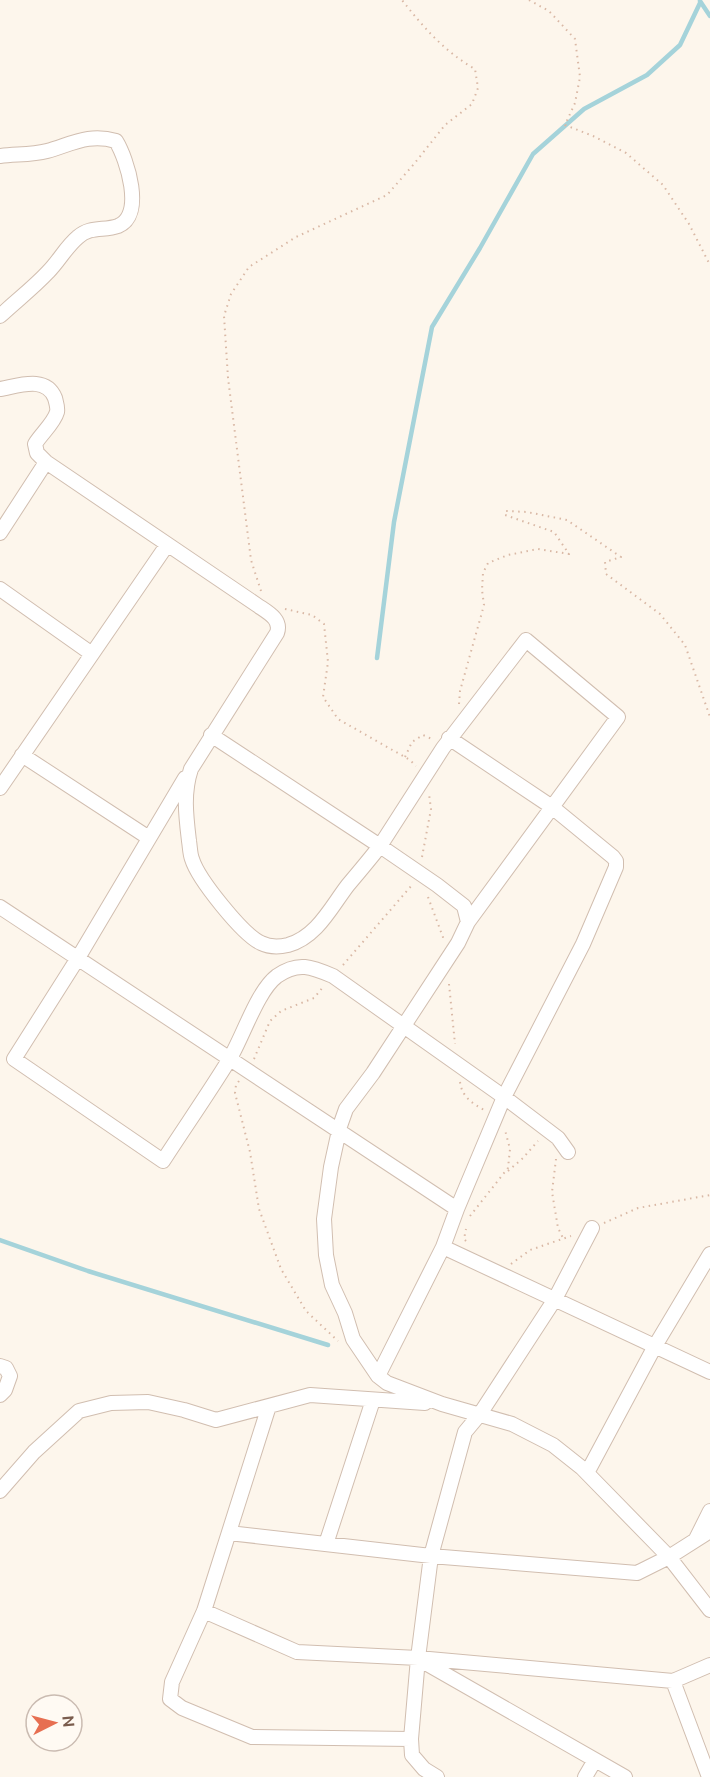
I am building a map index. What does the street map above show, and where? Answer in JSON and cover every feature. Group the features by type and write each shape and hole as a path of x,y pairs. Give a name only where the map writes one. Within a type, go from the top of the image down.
{"street":[{"path":"0,156 46,151 84,140 106,138 116,141 128,169 132,200 131,211 126,220 118,225 88,230 80,235 70,244 50,271 0,316"},
{"path":"0,389 31,384 44,385 56,400 57,411 35,444 37,453 46,462 268,612 277,620 279,626 277,633 14,1059 163,1161 230,1058 263,990 278,976 295,967 311,966 333,976 504,1097 555,1136 568,1152"},
{"path":"0,533 46,462"},
{"path":"0,788 167,545"},
{"path":"0,589 92,654"},
{"path":"191,769 184,797 192,860 205,885 240,926 261,943 275,947 303,939 311,933 380,846 446,743 526,640 618,717 468,922 458,943 373,1073 346,1109 327,1192 326,1255 332,1285 345,1313 353,1339 378,1376 398,1388 442,1404 512,1424 553,1445 587,1473 669,1557 710,1610"},
{"path":"212,735 421,874 464,906 468,922"},
{"path":"378,1376 443,1247 504,1097 583,944 616,867 613,856 552,807 446,743"},
{"path":"22,755 149,838"},
{"path":"0,907 457,1209"},
{"path":"437,1777 424,1769 412,1755 411,1739 418,1658 432,1556 465,1432 480,1414 555,1299 592,1228"},
{"path":"443,1247 710,1372"},
{"path":"587,1473 656,1346 710,1254"},
{"path":"0,1366 6,1368 10,1376 5,1390 0,1395"},
{"path":"0,1491 34,1452 79,1411 111,1403 147,1402 216,1420 310,1395 442,1404"},
{"path":"326,1544 373,1400"},
{"path":"269,1406 204,1611 172,1682 170,1699 182,1708 252,1737 411,1739"},
{"path":"695,1541 710,1511"},
{"path":"229,1533 432,1556 637,1573 669,1557 710,1531"},
{"path":"204,1611 297,1652 418,1658 673,1681 710,1665"},
{"path":"418,1658 624,1777"},
{"path":"673,1681 710,1777"},
{"path":"585,1777 595,1760"}],"path":[{"path":"262,596 251,560 228,378 224,316 231,294 249,267 296,237 387,195 445,125 472,104 478,88 475,69 461,61 424,30 402,0"},
{"path":"529,0 549,11 575,39 580,77 575,103 566,125 626,153 663,184 690,224 710,265"},
{"path":"464,721 458,716 460,691 484,605 483,573 488,563 508,555 537,549 569,554 554,532 505,515 506,511 527,512 567,520 621,557 605,562 606,574 660,614 685,645 710,717"},
{"path":"277,608 312,615 324,624 328,662 323,697 338,719 410,760 428,780 431,809 421,874 443,937 461,1089 470,1102 496,1116 506,1133 510,1149 508,1168 468,1219"},
{"path":"405,757 412,742 423,735 446,743"},
{"path":"502,1175 523,1158 540,1139 555,1136 552,1192 558,1228 563,1239"},
{"path":"507,1266 530,1250 639,1208 710,1195"},
{"path":"466,1229 464,1239 471,1245"}],"waterway":[{"path":"700,1 710,16"},
{"path":"377,658 394,522 432,327 533,154 584,109 647,75 680,45 700,3"},
{"path":"0,1240 88,1271 328,1345"}]}
